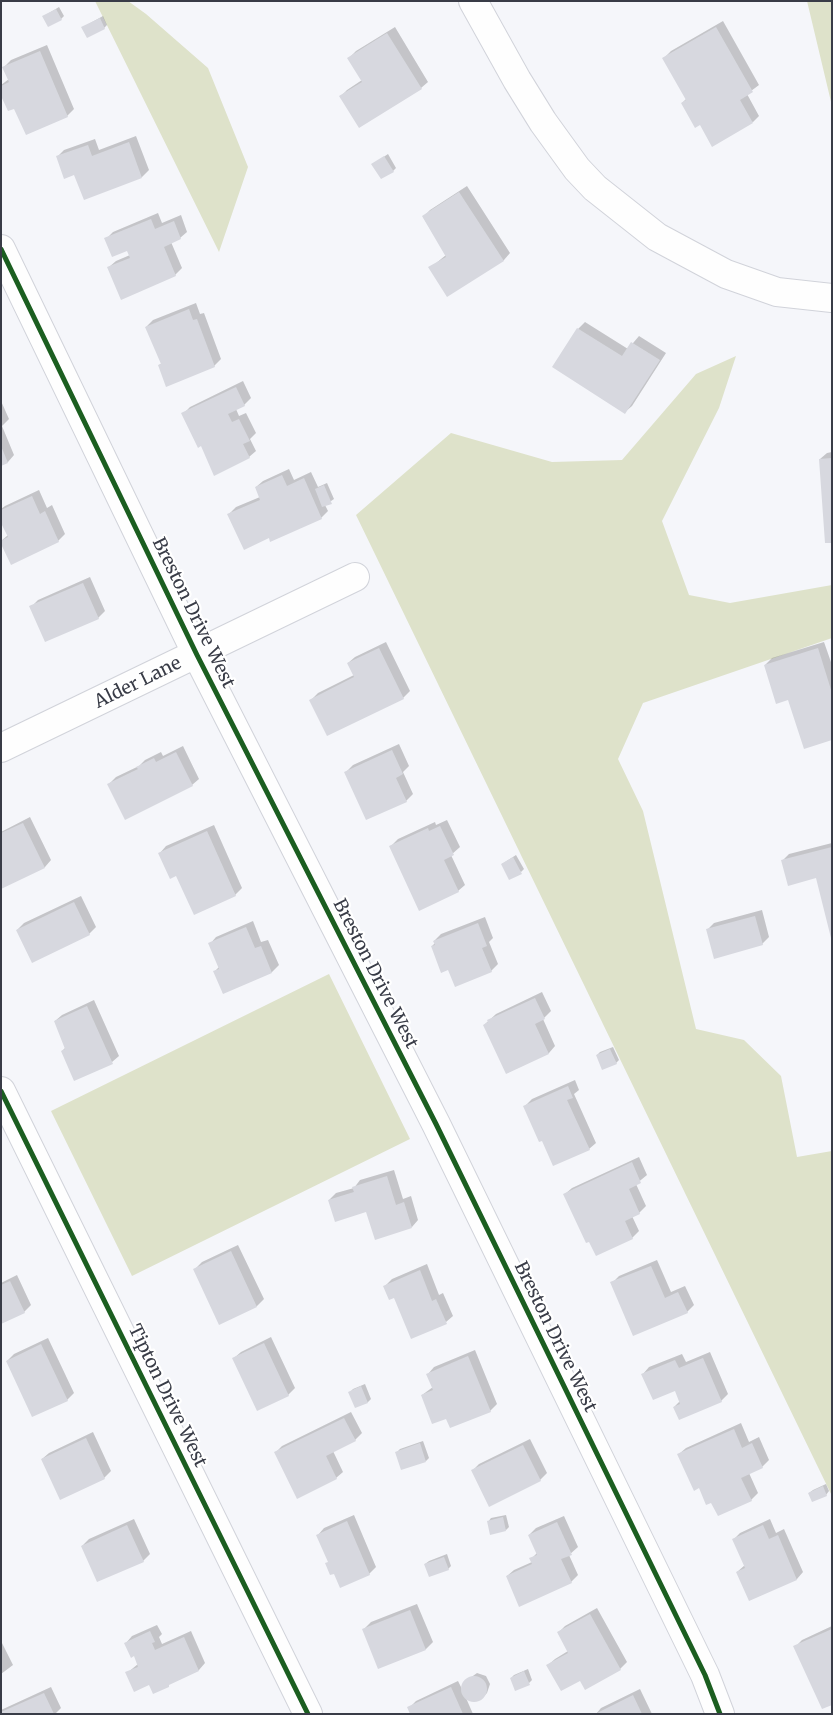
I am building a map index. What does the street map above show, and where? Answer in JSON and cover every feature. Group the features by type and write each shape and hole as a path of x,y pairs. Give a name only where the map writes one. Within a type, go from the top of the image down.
{"street":[{"path":"473,1 543,122 577,169 594,188 658,237 726,274 777,292 832,298"},
{"name":"Breston Drive West","path":"1,250 197,655 436,1124 705,1675 720,1714"},
{"name":"Alder Lane","path":"1,748 197,655 354,577"},
{"name":"Tipton Drive West","path":"1,1091 308,1714"}],"green space":[{"path":"95,1 128,1 146,14 208,68 248,167 219,252"},
{"path":"807,1 832,1 832,106"},
{"path":"736,356 719,408 662,521 689,595 730,603 832,585 832,638 643,703 618,759 643,811 696,1029 744,1040 781,1076 797,1157 832,1151 832,1496 356,515 451,433 552,462 622,460 696,374"},
{"path":"329,974 410,1139 132,1276 51,1111"}],"building":[{"path":"56,9 62,20 48,27 42,16"},
{"path":"100,18 105,29 87,38 81,27"},
{"path":"716,27 753,92 740,100 753,123 712,147 700,125 695,128 681,103 686,100 662,58"},
{"path":"387,33 422,89 359,128 339,96 362,82 347,58"},
{"path":"40,51 68,117 26,135 14,109 8,111 1,96 1,86 9,82 2,67"},
{"path":"129,142 142,178 84,200 74,175 64,179 56,156 88,145 92,156"},
{"path":"384,156 394,172 381,179 371,164"},
{"path":"459,192 504,261 447,297 428,267 446,257 422,216"},
{"path":"151,219 155,229 174,221 181,239 164,247 176,276 121,300 107,267 130,258 127,251 112,257 104,238"},
{"path":"189,309 193,320 197,319 215,367 166,387 158,365 161,364 145,327"},
{"path":"577,328 622,356 631,342 660,360 625,414 552,367"},
{"path":"236,387 245,406 228,414 232,422 239,419 250,441 243,444 250,458 214,476 201,446 198,448 181,413"},
{"path":"1,446 8,463 1,466"},
{"path":"832,458 832,543 825,543 819,459"},
{"path":"282,475 287,486 304,478 322,519 270,542 269,538 244,550 227,514 260,500 255,487"},
{"path":"324,485 332,504 322,507 315,489"},
{"path":"32,496 40,514 45,511 59,542 11,565 1,544 1,541 8,537 1,523 1,510"},
{"path":"83,583 99,619 45,642 29,606"},
{"path":"379,648 404,699 327,736 309,700 354,677 347,663"},
{"path":"818,648 832,693 832,740 804,749 788,700 776,704 764,665"},
{"path":"392,750 403,774 396,778 407,802 366,820 344,772"},
{"path":"176,752 193,786 125,820 107,784 138,769 136,767 154,758 156,762"},
{"path":"23,823 45,868 1,889 1,833"},
{"path":"440,826 454,855 444,860 459,892 419,911 389,846 428,828 429,831"},
{"path":"207,831 236,896 194,915 176,876 170,879 158,853"},
{"path":"832,847 831,938 816,878 788,886 781,860"},
{"path":"513,857 522,874 509,880 501,864"},
{"path":"74,902 90,935 32,963 16,930"},
{"path":"755,916 763,945 714,959 706,929"},
{"path":"478,923 487,946 482,948 492,972 455,987 448,970 441,973 431,946 435,945 433,941"},
{"path":"246,927 255,948 261,946 272,973 223,994 213,971 219,969 208,943"},
{"path":"535,998 545,1019 535,1024 549,1054 506,1074 483,1025 488,1022 487,1020"},
{"path":"87,1006 113,1064 74,1081 61,1051 65,1049 54,1021"},
{"path":"610,1049 617,1064 602,1070 596,1055"},
{"path":"568,1086 573,1098 567,1100 590,1150 553,1166 542,1141 539,1142 523,1106"},
{"path":"632,1162 641,1183 629,1189 640,1214 625,1221 633,1239 596,1256 589,1242 586,1243 563,1194"},
{"path":"387,1176 396,1205 404,1202 412,1228 375,1240 366,1212 335,1222 328,1200 354,1192 352,1187"},
{"path":"231,1251 257,1307 219,1325 193,1269"},
{"path":"651,1266 665,1298 678,1292 688,1313 633,1336 610,1282"},
{"path":"420,1270 432,1301 436,1299 447,1324 411,1339 394,1298 389,1300 383,1286"},
{"path":"10,1281 25,1313 1,1324 1,1285"},
{"path":"264,1343 289,1396 257,1411 232,1358"},
{"path":"41,1344 68,1401 32,1417 6,1361"},
{"path":"468,1356 491,1412 450,1428 446,1419 432,1424 421,1395 433,1390 426,1374"},
{"path":"703,1358 722,1402 679,1420 673,1407 680,1404 675,1391 653,1400 641,1374 675,1360 679,1368"},
{"path":"361,1386 368,1403 355,1408 348,1392"},
{"path":"344,1418 356,1441 326,1456 337,1479 297,1499 274,1452"},
{"path":"734,1429 742,1448 752,1443 763,1468 741,1478 752,1501 718,1516 711,1503 706,1505 699,1488 694,1491 677,1454"},
{"path":"86,1438 105,1479 60,1500 41,1459"},
{"path":"420,1443 426,1462 401,1470 395,1452"},
{"path":"523,1445 541,1481 489,1507 471,1470"},
{"path":"823,1486 827,1496 812,1502 808,1493"},
{"path":"503,1517 506,1531 490,1535 487,1521"},
{"path":"347,1521 370,1575 340,1588 334,1574 330,1575 325,1563 328,1562 316,1535"},
{"path":"557,1522 572,1555 561,1559 572,1583 519,1607 506,1576 532,1564 529,1558 537,1555 528,1535"},
{"path":"127,1525 144,1562 97,1582 81,1546"},
{"path":"763,1525 769,1539 778,1535 797,1580 749,1601 736,1572 745,1568 732,1539"},
{"path":"444,1557 449,1570 429,1577 424,1564"},
{"path":"410,1610 426,1650 378,1669 362,1629"},
{"path":"590,1614 621,1670 585,1690 580,1681 561,1691 546,1665 568,1653 557,1632"},
{"path":"832,1629 832,1705 822,1709 793,1646"},
{"path":"150,1631 155,1642 152,1643 155,1650 184,1637 199,1671 153,1694 149,1685 134,1692 125,1672 138,1667 134,1656 131,1658 124,1643"},
{"path":"524,1671 530,1685 515,1691 510,1678"},
{"path":"474,1676 483,1680 487,1689 483,1698 474,1702 465,1698 461,1689 465,1680"},
{"path":"451,1687 463,1714 410,1714 407,1707"},
{"path":"44,1693 54,1714 1,1714 1,1712"},
{"path":"633,1695 642,1714 595,1714"}],"cycle path":[{"path":"1,249 197,655 436,1124 705,1675 720,1714"},
{"path":"1,1091 308,1714"}]}
